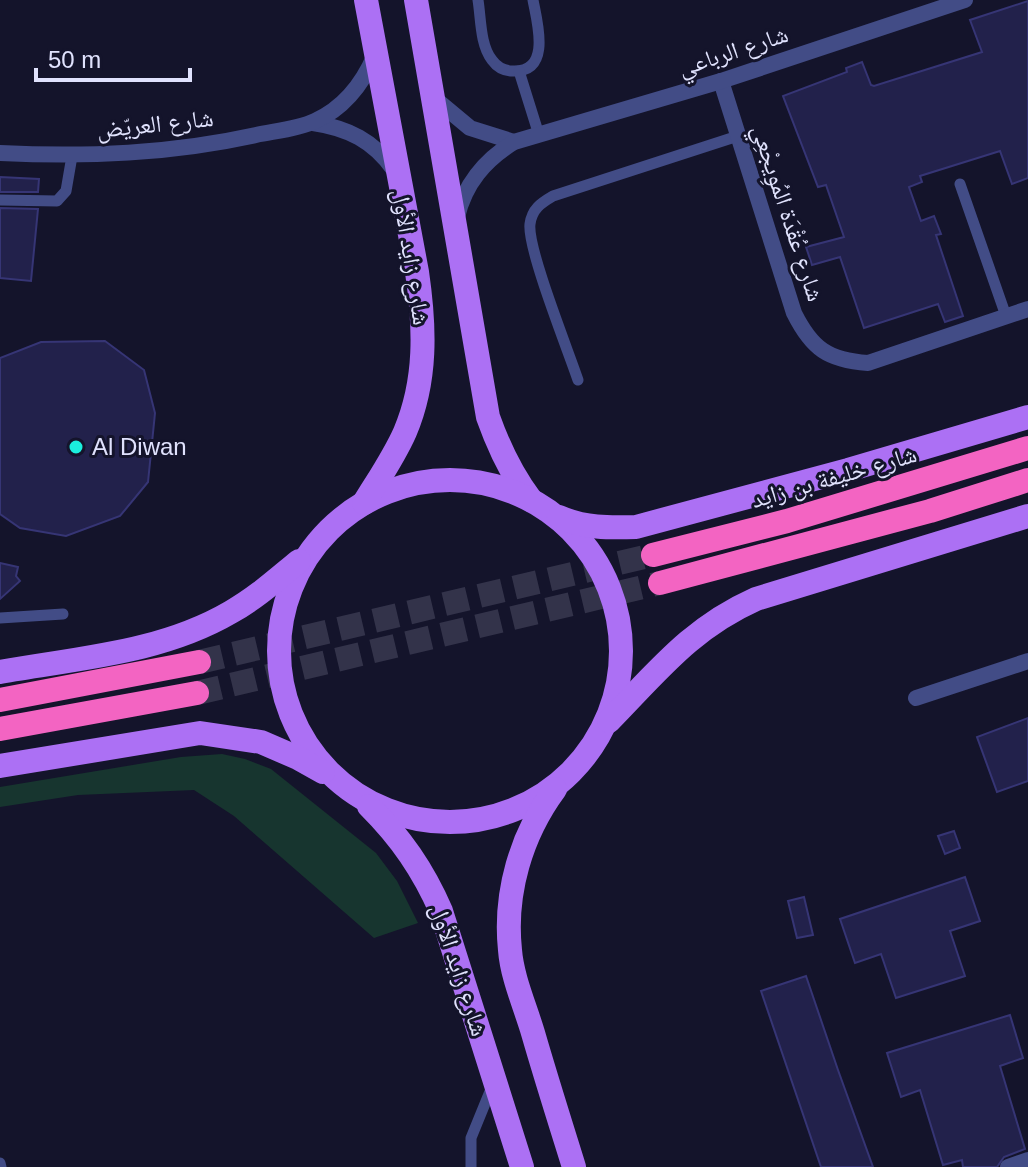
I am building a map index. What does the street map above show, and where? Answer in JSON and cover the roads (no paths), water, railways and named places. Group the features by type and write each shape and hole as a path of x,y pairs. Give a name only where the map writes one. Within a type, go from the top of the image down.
{"highway":[{"name":"شارع خليفة بن زايد","path":"653,555 802,517 1028,448"},
{"path":"660,583 930,511 1028,480"},
{"path":"0,700 199,662"},
{"path":"0,729 197,693"}],"main road":[{"name":"شارع زايد الأول","path":"364,503 405,432 417,395 424,356 417,272 366,0"},
{"name":"شارع زايد الأول","path":"416,0 488,417 513,477 540,507"},
{"path":"0,672 152,646 186,634 252,598 310,552 340,519 364,503 397,489 431,481 492,486 575,524 605,528 636,527 1028,417"},
{"path":"540,507 565,525 594,559 605,578 615,610 621,643 620,665 617,687 602,728"},
{"path":"574,1167 510,953 509,915 517,866 541,808 581,760 602,728 688,640 711,622 756,599 1028,516"},
{"name":"شارع زايد الأول","path":"310,552 285,605 279,644 280,673 286,702 314,754 404,843 425,876 441,911 522,1167"},
{"path":"0,766 200,733 261,742 298,758 376,804 418,818 463,820 485,817 527,803 563,778"}],"street":[{"name":"شارع الرباعي","path":"456,221 467,189 476,175 487,162 514,142 721,81 965,0"},
{"name":"شارع العريّض","path":"313,123 351,95 375,54"},
{"name":"شارع عُقْدَة المُوِيجْعِي","path":"721,81 794,313 805,334 822,351 844,361 868,363 1028,309"},
{"path":"434,98 470,128 514,142"},
{"name":"شارع العريّض","path":"0,153 72,156 134,154 191,147 313,123 333,126 361,138 385,157 397,174"},
{"path":"916,698 1028,661"},
{"path":"1008,1167 1028,1160"}],"lane":[{"path":"478,0 485,43 492,61 500,68 519,71 533,63 540,48 533,0"},
{"path":"519,71 539,135"},
{"path":"578,380 531,239 532,213 541,202 553,196 738,136"},
{"path":"0,200 57,201 66,191 72,156"},
{"path":"960,184 1006,316"},
{"path":"0,618 63,614"},
{"path":"471,1167 471,1138 495,1080"}],"tunnel":[{"path":"199,662 653,555"},
{"path":"197,693 660,583"}],"place":[{"name":"Al Diwan","path":"76,447"}]}
